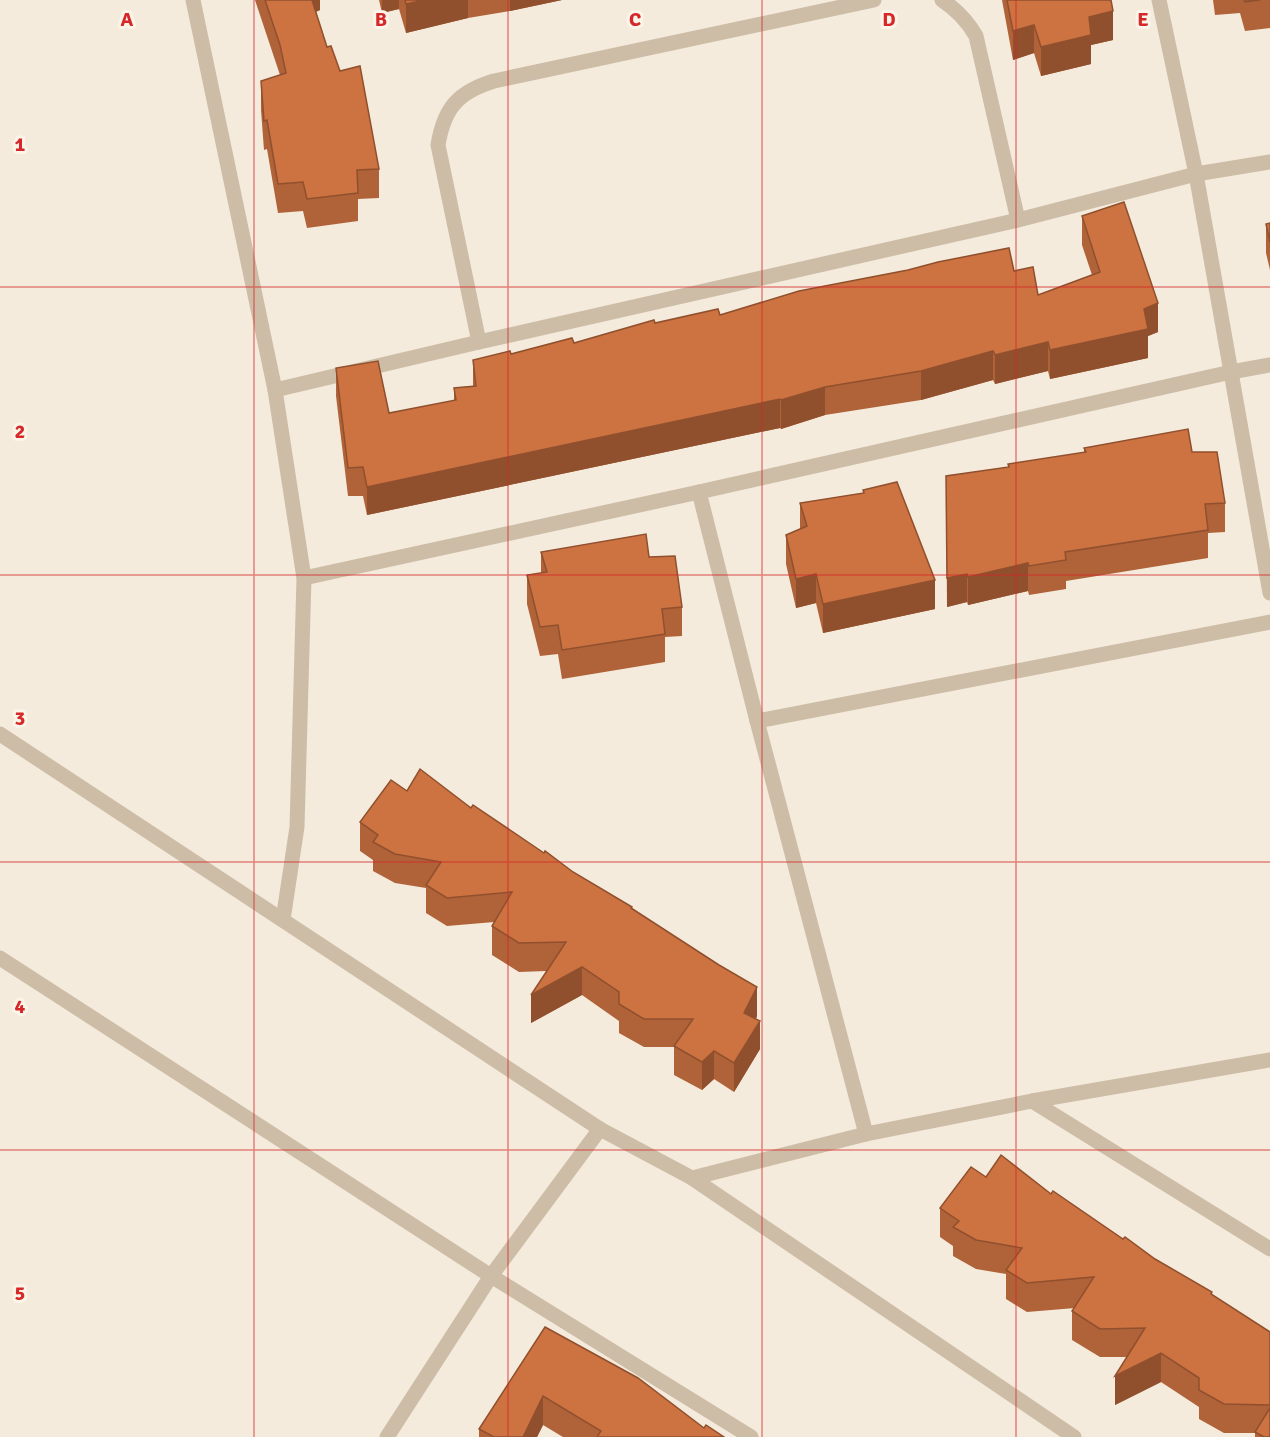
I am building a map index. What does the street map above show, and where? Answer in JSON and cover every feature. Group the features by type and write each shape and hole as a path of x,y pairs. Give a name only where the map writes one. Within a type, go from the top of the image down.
{"street":[{"path":"193,0 275,390 304,578 297,827 283,920"},
{"path":"479,342 438,145 441,127 449,110 461,96 476,86 494,81 874,0"},
{"path":"942,0 955,8 967,21 976,36 1018,220"},
{"path":"1159,0 1196,174 1270,593"},
{"path":"275,390 1018,220 1196,174 1270,162"},
{"path":"304,578 1270,365"},
{"path":"699,492 866,1134"},
{"path":"757,721 1270,622"},
{"path":"0,734 600,1129 692,1178 1074,1437"},
{"path":"0,958 491,1276 751,1437"},
{"path":"692,1178 866,1134 1032,1101 1270,1060"},
{"path":"1032,1101 1270,1249"},
{"path":"387,1437 491,1276 600,1129"}],"building":[{"path":"265,0 312,0 327,47 331,46 340,71 360,66 379,169 357,170 358,193 307,199 303,182 278,184 267,120 264,121 261,81 286,73 280,45"},
{"path":"405,0 424,0 406,4"},
{"path":"1007,0 1111,0 1113,11 1089,17 1091,35 1041,47 1034,25 1013,31"},
{"path":"1124,202 1158,303 1144,309 1148,329 1050,350 1048,342 995,355 993,351 921,371 825,387 781,400 367,487 363,467 348,468 336,368 378,361 389,413 456,400 454,388 476,386 473,360 510,351 511,354 572,338 574,343 654,320 655,323 718,309 720,315 799,291 1009,248 1014,271 1033,267 1038,295 1100,272 1082,216"},
{"path":"1270,223 1270,242 1266,224"},
{"path":"1188,429 1192,452 1217,452 1225,503 1205,504 1208,530 1065,552 1066,560 1029,566 1028,563 968,577 967,574 947,578 946,476 1009,467 1008,464 1086,452 1084,448"},
{"path":"897,482 935,580 823,604 816,574 796,579 786,535 807,526 800,503 864,493 863,490"},
{"path":"646,534 649,557 675,556 682,607 662,609 665,634 562,650 558,625 540,627 527,575 547,572 541,552"},
{"path":"420,769 471,808 473,805 544,853 545,851 573,872 757,987 744,1013 760,1021 734,1063 714,1051 702,1062 674,1046 693,1019 644,1019 619,1004 619,992 582,967 531,995 566,942 519,943 492,926 512,892 447,898 426,885 441,862 395,854 373,842 378,835 360,822 391,780 407,791"},
{"path":"1001,1155 1051,1194 1053,1191 1123,1239 1125,1237 1155,1259 1212,1292 1211,1294 1270,1332 1270,1405 1224,1404 1199,1390 1199,1378 1161,1353 1115,1376 1145,1328 1100,1329 1072,1311 1094,1277 1027,1283 1006,1270 1022,1248 976,1240 953,1227 959,1221 940,1208 971,1167 986,1177"},
{"path":"545,1327 638,1378 704,1428 706,1425 724,1437 597,1437 601,1431 543,1396 523,1437 494,1437 479,1429"},
{"path":"1270,1408 1270,1437 1264,1437 1255,1432"}]}
